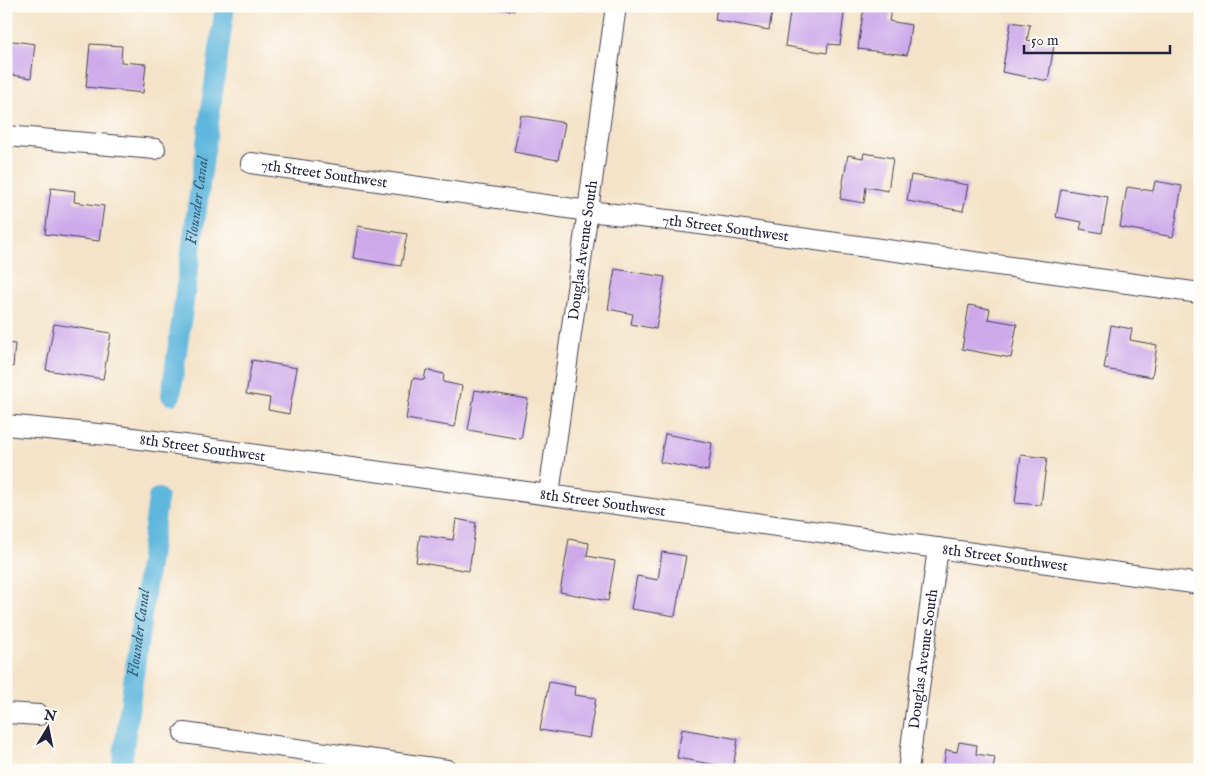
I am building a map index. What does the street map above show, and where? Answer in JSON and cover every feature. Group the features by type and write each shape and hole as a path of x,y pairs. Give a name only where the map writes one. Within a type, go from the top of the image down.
{"street":[{"name":"Douglas Avenue South","path":"549,494 616,6"},
{"path":"6,136 154,149"},
{"name":"7th Street Southwest","path":"251,163 588,211 686,222 1200,293"},
{"name":"8th Street Southwest","path":"6,425 118,436 1200,584"},
{"name":"Douglas Avenue South","path":"908,770 938,548"},
{"path":"6,713 39,715"},
{"path":"184,733 447,770"}],"building":[{"path":"486,6 514,6 514,11"},
{"path":"717,6 773,6 769,30 715,20"},
{"path":"791,6 845,6 840,45 828,44 827,53 785,46"},
{"path":"864,6 891,10 889,21 911,25 907,55 858,49"},
{"path":"1011,22 1030,25 1027,40 1054,45 1048,81 1002,72"},
{"path":"6,40 35,44 31,78 6,74"},
{"path":"90,44 122,46 121,62 146,64 143,93 86,87"},
{"path":"521,115 565,123 558,160 514,152"},
{"path":"864,153 893,158 888,191 866,187 864,203 840,199 848,155 863,158"},
{"path":"911,175 968,185 963,211 907,201"},
{"path":"1155,181 1182,186 1173,237 1120,227 1127,187 1153,191"},
{"path":"51,188 75,191 74,202 104,206 99,241 45,234"},
{"path":"1061,189 1108,197 1102,233 1080,229 1082,222 1056,217"},
{"path":"358,226 407,234 401,266 353,258"},
{"path":"615,269 665,277 656,329 631,324 633,314 608,309"},
{"path":"969,305 990,309 988,319 1017,324 1011,358 962,349"},
{"path":"54,324 111,333 103,379 46,370"},
{"path":"1111,325 1132,329 1130,340 1157,345 1152,377 1104,369"},
{"path":"6,343 15,344 13,367 6,366"},
{"path":"252,360 297,368 289,414 268,410 270,398 246,394"},
{"path":"426,370 444,374 443,382 462,386 455,427 406,419 413,378 424,380"},
{"path":"475,390 528,399 521,439 468,430"},
{"path":"665,434 712,443 708,471 660,462"},
{"path":"1021,455 1047,458 1041,505 1015,503"},
{"path":"456,519 476,523 469,571 416,562 420,535 453,540"},
{"path":"569,539 589,543 587,556 615,561 608,601 560,592"},
{"path":"662,552 686,556 675,616 631,609 637,576 658,580"},
{"path":"549,682 575,687 574,695 596,698 589,738 540,730"},
{"path":"682,729 738,739 733,768 677,758"},
{"path":"959,742 977,745 976,754 995,757 993,770 943,770 946,750 957,752"}],"waterway":[{"name":"Flounder Canal","path":"171,395 225,6"},
{"name":"Flounder Canal","path":"121,770 158,498"}]}
